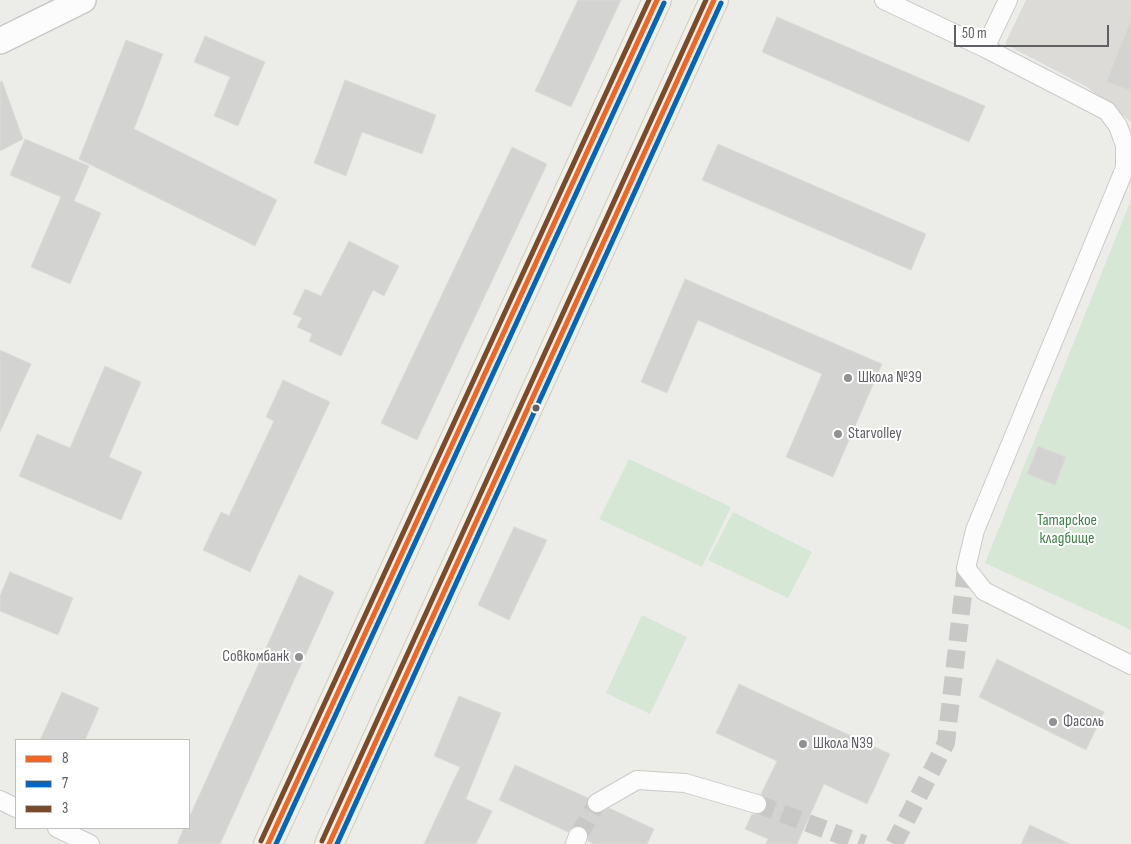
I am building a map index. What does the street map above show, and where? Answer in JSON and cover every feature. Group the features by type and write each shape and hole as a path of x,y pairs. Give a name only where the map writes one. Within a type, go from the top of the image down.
{"main road":[{"path":"268,844 657,0"},
{"path":"329,844 714,0"}],"street":[{"path":"0,41 83,0"},
{"path":"884,0 985,48 1106,111 1118,126 1125,145 1125,168 975,530 966,568 984,591 1131,665"},
{"path":"985,48 1008,0"},
{"path":"597,803 637,780 685,783 757,804"},
{"path":"0,800 15,808"},
{"path":"58,829 90,844"}],"shaded area":[{"path":"1026,0 1131,0 1131,122 1087,87 1005,44"}],"green space":[{"name":"Татарское кладбище","path":"1131,200 1131,630 985,563"},
{"path":"629,459 731,507 702,567 599,519"},
{"path":"733,512 812,552 788,598 708,560"},
{"path":"642,615 687,637 650,714 606,693"}],"building":[{"path":"578,0 621,0 571,107 535,91"},
{"path":"777,17 985,106 969,142 762,52"},
{"path":"1131,22 1131,91 1106,82"},
{"path":"205,36 265,62 238,126 214,116 230,77 194,62"},
{"path":"126,40 163,54 134,129 277,200 255,246 79,159"},
{"path":"345,80 436,115 422,154 362,132 346,176 314,163"},
{"path":"2,81 23,139 0,151 0,82"},
{"path":"25,139 89,166 74,201 101,213 70,284 31,267 61,197 10,175"},
{"path":"718,144 926,234 911,270 702,180"},
{"path":"512,147 547,164 417,440 381,423"},
{"path":"349,241 399,266 384,296 373,290 341,356 309,341 312,334 297,327 302,318 293,314 305,289 321,296"},
{"name":"Школа №39","path":"685,279 882,364 833,477 786,457 822,374 698,320 667,393 641,382"},
{"path":"0,350 31,364 0,432"},
{"path":"105,366 141,382 109,457 142,472 121,520 19,476 37,434 70,448"},
{"path":"283,380 330,402 250,572 203,550 221,512 229,516 274,421 266,417"},
{"path":"1038,446 1066,457 1055,485 1027,474"},
{"path":"514,527 547,540 509,620 478,605"},
{"path":"10,572 73,598 58,635 0,611 0,596"},
{"path":"299,575 334,592 220,844 177,844 184,829 190,829 190,816"},
{"path":"997,659 1104,712 1086,750 979,697"},
{"name":"Школа N39","path":"739,684 890,754 867,804 824,784 797,844 766,844 768,839 745,829 752,814 760,814 767,807 767,801 761,794 777,761 716,733"},
{"path":"62,692 99,708 85,739 40,739"},
{"path":"459,696 501,713 466,799 492,811 476,844 424,844 460,767 434,756"},
{"path":"515,765 588,798 588,808 592,812 597,814 609,808 654,829 647,844 594,844 588,841 588,834 582,826 576,826 568,832 499,800"},
{"path":"1030,825 1070,844 1021,844"}],"tunnel":[{"path":"894,844 946,743 966,568"},
{"path":"578,836 597,803"},
{"path":"757,804 864,844"}],"transit line":[{"name":"3","path":"261,841 649,0"},
{"name":"8","path":"268,844 657,0"},
{"name":"3","path":"322,841 706,0"},
{"name":"8","path":"329,844 714,0"},
{"name":"7","path":"276,844 664,3"},
{"name":"7","path":"337,844 721,3"}],"place":[{"name":"Школа №39","path":"848,378"},
{"name":"Starvolley","path":"838,434"},
{"name":"Совкомбанк","path":"299,657"},
{"name":"Фасоль","path":"1053,722"},
{"name":"Школа N39","path":"803,744"}]}
